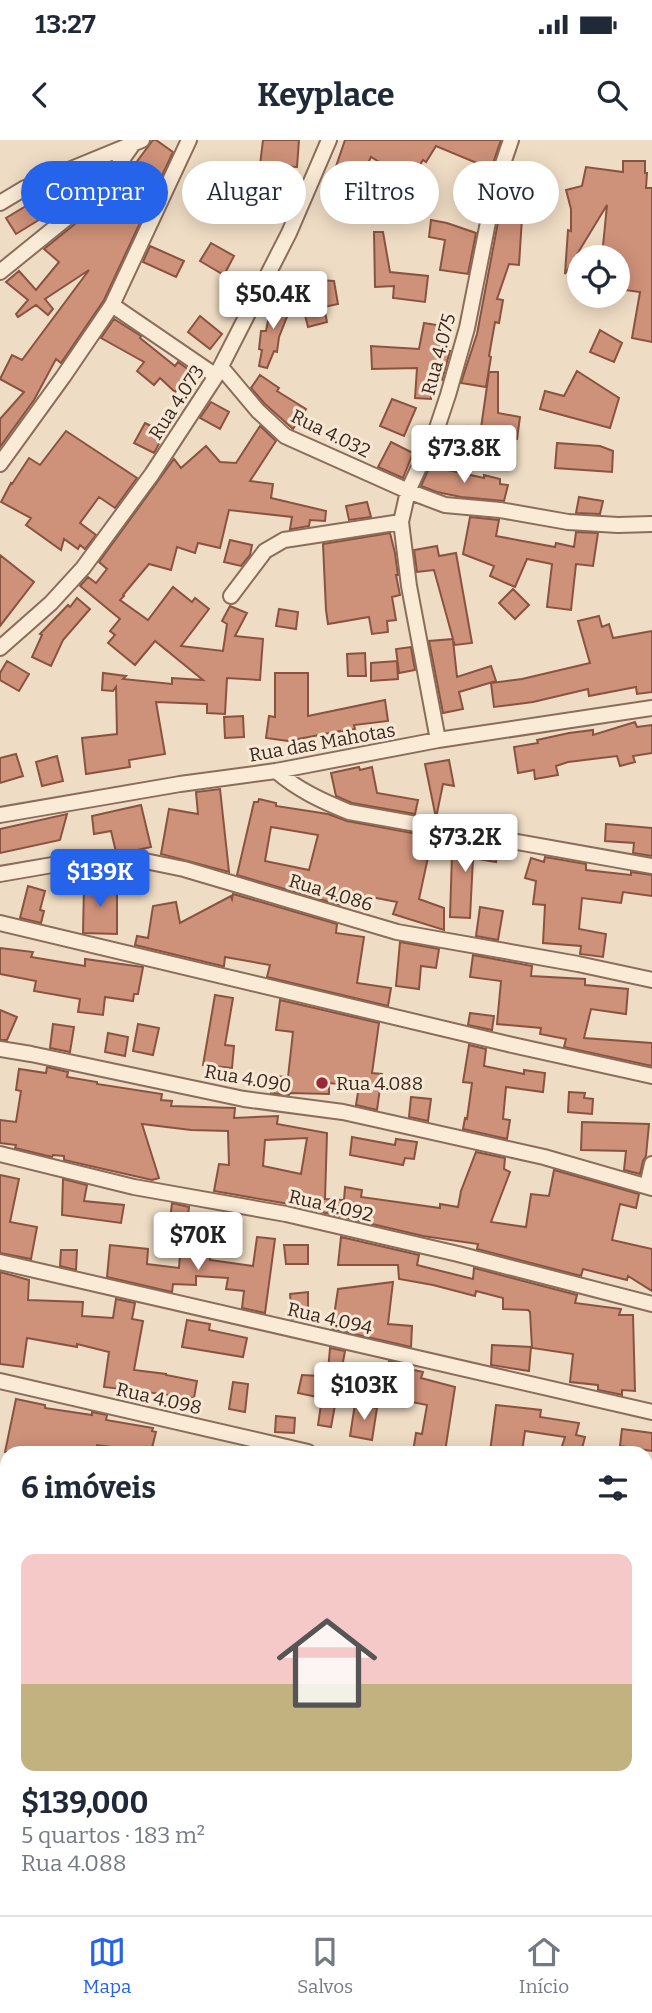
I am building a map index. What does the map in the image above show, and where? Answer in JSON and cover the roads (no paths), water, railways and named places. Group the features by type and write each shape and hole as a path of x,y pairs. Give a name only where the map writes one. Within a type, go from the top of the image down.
{"street":[{"path":"0,464 112,305 189,140"},
{"name":"Rua 4.073","path":"0,648 51,603 83,568 152,474 218,371 289,233 329,140"},
{"name":"Rua 4.075","path":"438,740 409,586 401,522 408,491 437,428 448,395 467,328 495,187 511,140"},
{"path":"0,204 24,188 138,142"},
{"path":"0,272 68,217 101,186 138,142"},
{"name":"Rua 4.032","path":"112,305 218,371 285,436 408,491 445,505 500,510 568,522 652,524"},
{"path":"231,596 265,551 284,540 401,522"},
{"name":"Rua das Mahotas","path":"0,815 180,784 276,771 438,740 652,708"},
{"path":"276,771 313,797 349,812 652,866"},
{"name":"Rua 4.086","path":"0,874 58,864 140,860 184,869 397,932 652,980"},
{"path":"0,923 652,1076"},
{"name":"Rua 4.090","path":"0,1049 244,1099 343,1112 544,1157 650,1187"},
{"name":"Rua 4.092","path":"0,1154 134,1187 286,1214 458,1254 652,1304"},
{"path":"650,1187 652,1164"},
{"name":"Rua 4.094","path":"0,1262 652,1412"},
{"name":"Rua 4.098","path":"0,1381 282,1446"}],"place":[{"name":"Rua 4.088","path":"322,1083"}]}
